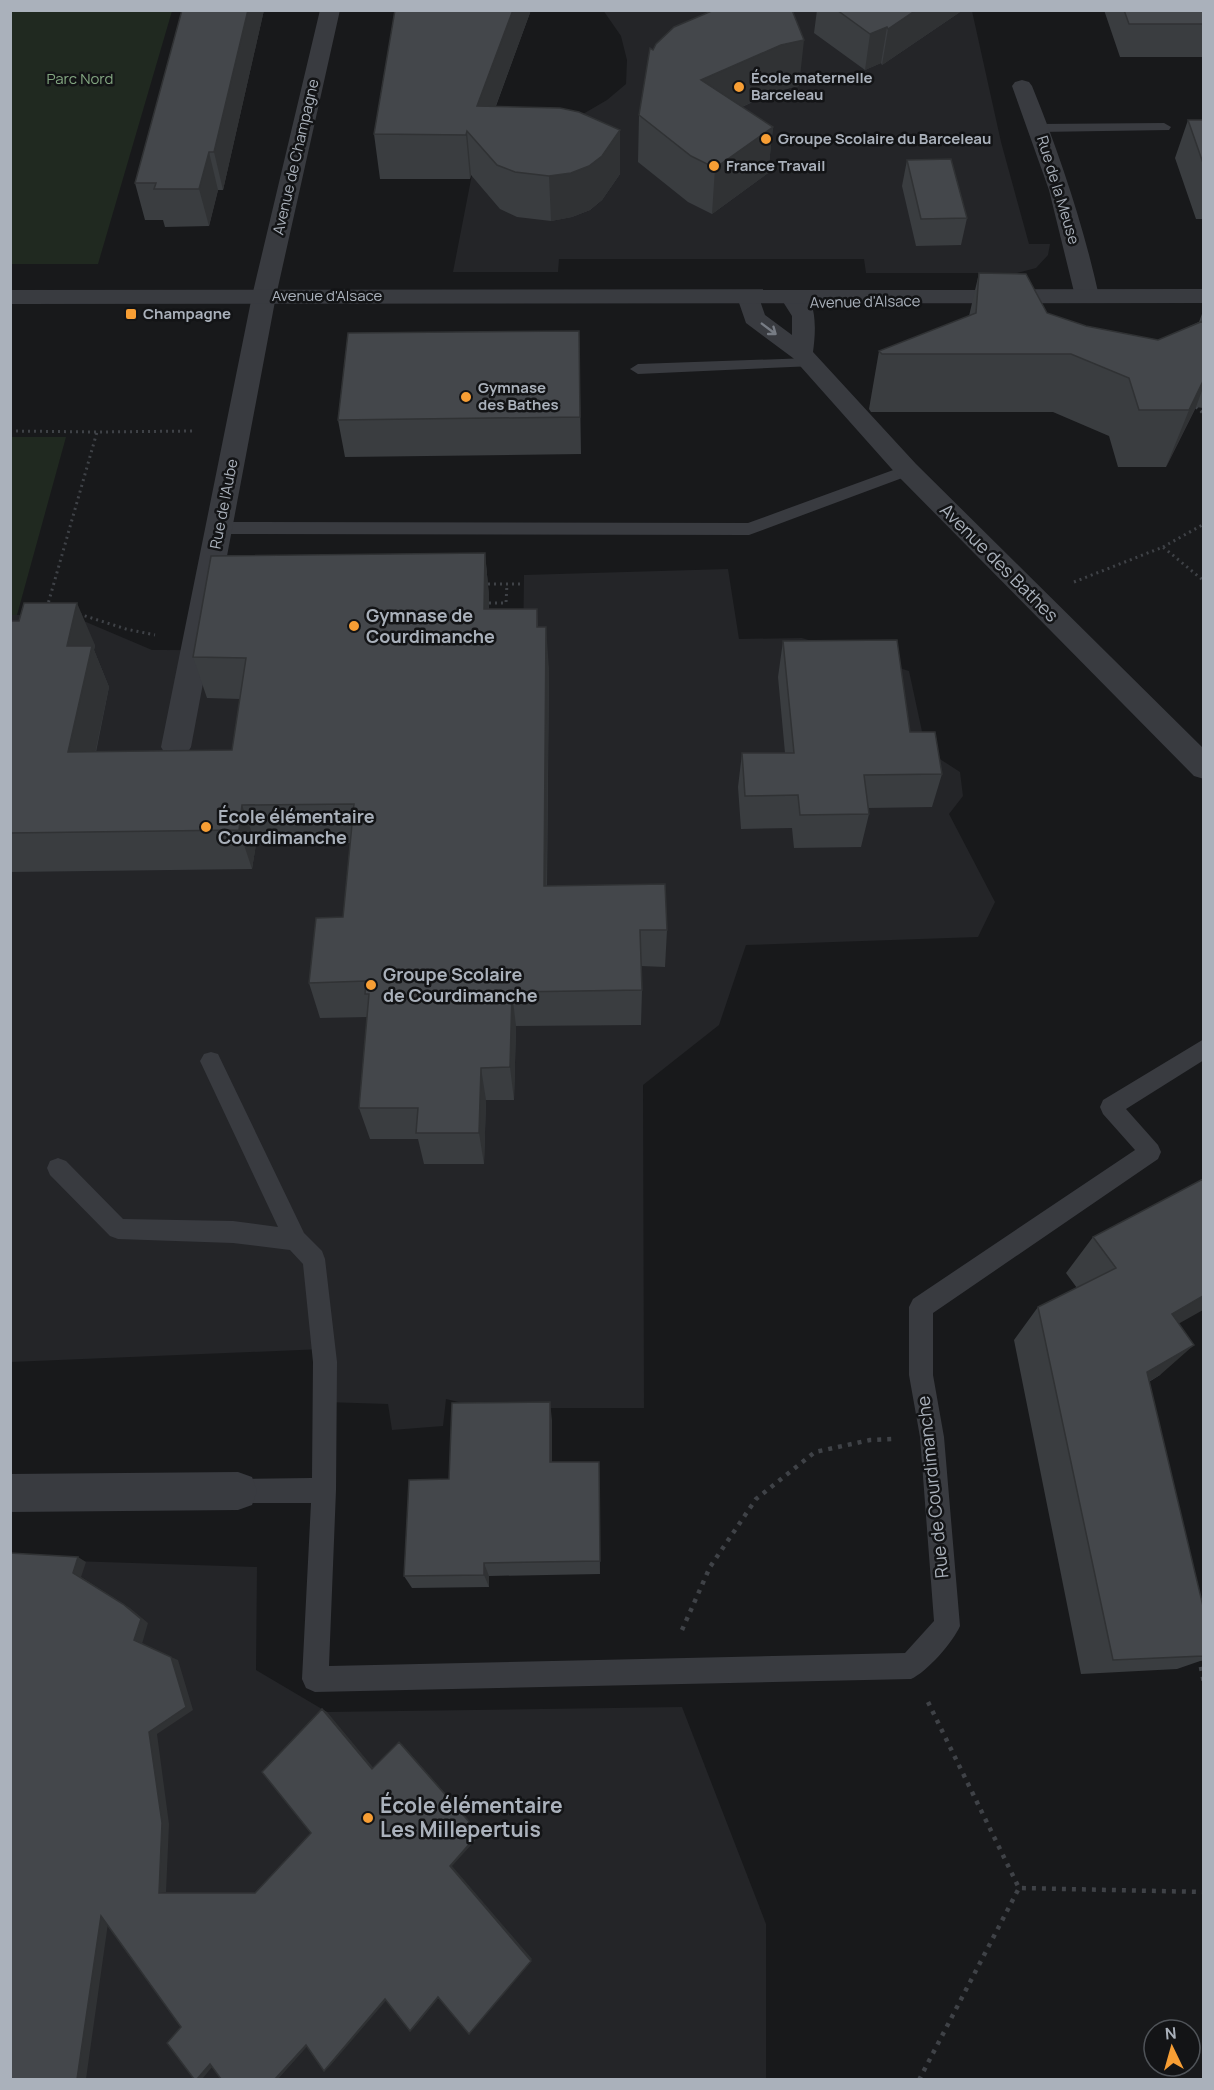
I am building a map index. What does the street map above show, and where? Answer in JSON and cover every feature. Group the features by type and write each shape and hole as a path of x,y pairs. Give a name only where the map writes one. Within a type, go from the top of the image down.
{"street":[{"name":"Avenue de Champagne","path":"264,296 327,13"},
{"name":"Rue de la Meuse","path":"1022,86 1039,128 1083,273 1087,296"},
{"name":"Rue de l'Aube","path":"176,747 264,296"},
{"name":"Avenue d'Alsace","path":"10,297 643,297 691,304 796,300 1203,296"},
{"path":"796,300 803,309 805,318 805,358"},
{"name":"Avenue des Bathes","path":"750,301 754,318 805,358 907,470 1203,768"},
{"path":"10,1493 238,1491"}],"lane":[{"path":"1039,128 1164,128"},
{"path":"638,369 805,358"},
{"path":"220,528 749,529 907,470"},
{"name":"Rue de Courdimanche","path":"911,1666 947,1626 932,1437 921,1375 921,1307 1150,1152 1111,1107 1203,1048"},
{"path":"211,1060 296,1240 314,1259 325,1362 324,1490 315,1679 911,1666"},
{"path":"58,1168 118,1229 233,1232 296,1240"},
{"path":"238,1491 324,1490"}],"path":[{"path":"1196,407 1203,414"},
{"path":"10,432 196,431"},
{"path":"59,607 48,604 98,432"},
{"path":"1034,598 1162,547 1203,524"},
{"path":"1162,547 1203,581"},
{"path":"472,584 524,584"},
{"path":"489,603 506,603 507,584"},
{"path":"70,611 126,629 171,638 198,638"},
{"path":"664,1671 710,1567 756,1499 815,1452 870,1440 932,1437"},
{"path":"1198,1651 1203,1683"},
{"path":"911,1666 1019,1888"},
{"path":"1019,1888 1203,1892"},
{"path":"919,2079 1019,1888"}],"shaded area":[{"name":"Groupe Scolaire du Barceleau","path":"603,10 972,11 1001,142 1029,244 1050,244 1048,255 1036,268 1017,273 866,273 864,259 559,259 558,272 453,272 474,164 547,135 607,100 626,84 627,60 621,36"},
{"name":"Groupe Scolaire de Courdimanche","path":"728,569 739,639 802,638 909,671 926,750 960,772 963,796 949,814 995,902 978,937 746,945 719,1025 643,1085 644,1408 483,1408 446,1399 443,1426 392,1430 388,1404 324,1402 323,1349 11,1362 11,615 60,614 79,619 152,650 523,651 524,575"},
{"name":"École élémentaire Les Millepertuis","path":"10,1559 257,1567 256,1670 327,1712 682,1707 766,1924 766,2079 11,2079"}],"green space":[{"name":"Parc Nord","path":"10,11 172,11 98,264 11,264"},
{"path":"11,437 66,437 17,615 10,615"}],"building":[{"path":"182,10 248,10 214,152 209,152 199,189 154,189 156,183 135,183"},
{"path":"395,10 513,10 477,106 560,108 579,112 620,130 602,156 589,166 571,173 549,176 515,172 497,165 467,131 466,135 374,134"},
{"path":"714,10 792,10 804,40 781,45 701,80 773,127 715,168 691,156 639,115 650,48 653,50 656,44 674,27"},
{"path":"837,10 916,10 888,29 887,27 870,34"},
{"path":"1124,10 1203,10 1203,24 1129,24"},
{"path":"1188,120 1203,120 1203,163"},
{"path":"951,159 967,218 921,219 907,160"},
{"path":"979,273 1026,274 1047,313 1086,326 1158,340 1203,321 1203,381 1189,410 1139,410 1129,378 1071,354 882,354 879,351 976,313"},
{"path":"579,331 580,417 338,420 348,333"},
{"path":"485,553 484,609 537,609 537,627 546,627 544,886 665,884 667,930 640,930 642,990 512,992 510,1067 481,1068 479,1133 416,1133 418,1108 359,1108 369,994 365,994 366,981 309,983 316,918 343,917 354,804 242,805 239,830 10,833 10,621 19,621 24,603 77,603 67,646 92,646 68,752 232,750 246,658 193,657 211,556"},
{"path":"897,640 910,732 935,732 942,774 864,775 869,814 800,815 798,795 745,796 742,753 794,753 783,641"},
{"path":"1203,1179 1203,1296 1172,1314 1194,1345 1147,1372 1203,1606 1203,1656 1113,1660 1038,1307 1116,1268 1093,1237"},
{"path":"550,1402 550,1462 599,1462 600,1561 484,1563 484,1575 404,1576 409,1480 449,1479 452,1403"},
{"path":"10,1553 78,1557 73,1573 123,1604 141,1619 134,1640 171,1657 186,1707 149,1732 162,1823 159,1893 255,1893 311,1833 262,1772 322,1709 372,1769 399,1742 479,1833 450,1866 531,1961 469,2034 438,1997 410,2031 385,1999 324,2071 306,2045 275,2079 221,2079 210,2064 197,2079 194,2079 167,2043 181,2027 101,1916 77,2079 10,2079"}],"place":[{"name":"École maternelle Barceleau","path":"739,87"},
{"name":"Groupe Scolaire du Barceleau","path":"766,139"},
{"name":"France Travail","path":"714,166"},
{"name":"Champagne","path":"131,314"},
{"name":"Gymnase des Bathes","path":"466,397"},
{"name":"Gymnase de Courdimanche","path":"354,626"},
{"name":"École élémentaire Courdimanche","path":"206,827"},
{"name":"Groupe Scolaire de Courdimanche","path":"371,985"},
{"name":"École élémentaire Les Millepertuis","path":"368,1818"}]}
